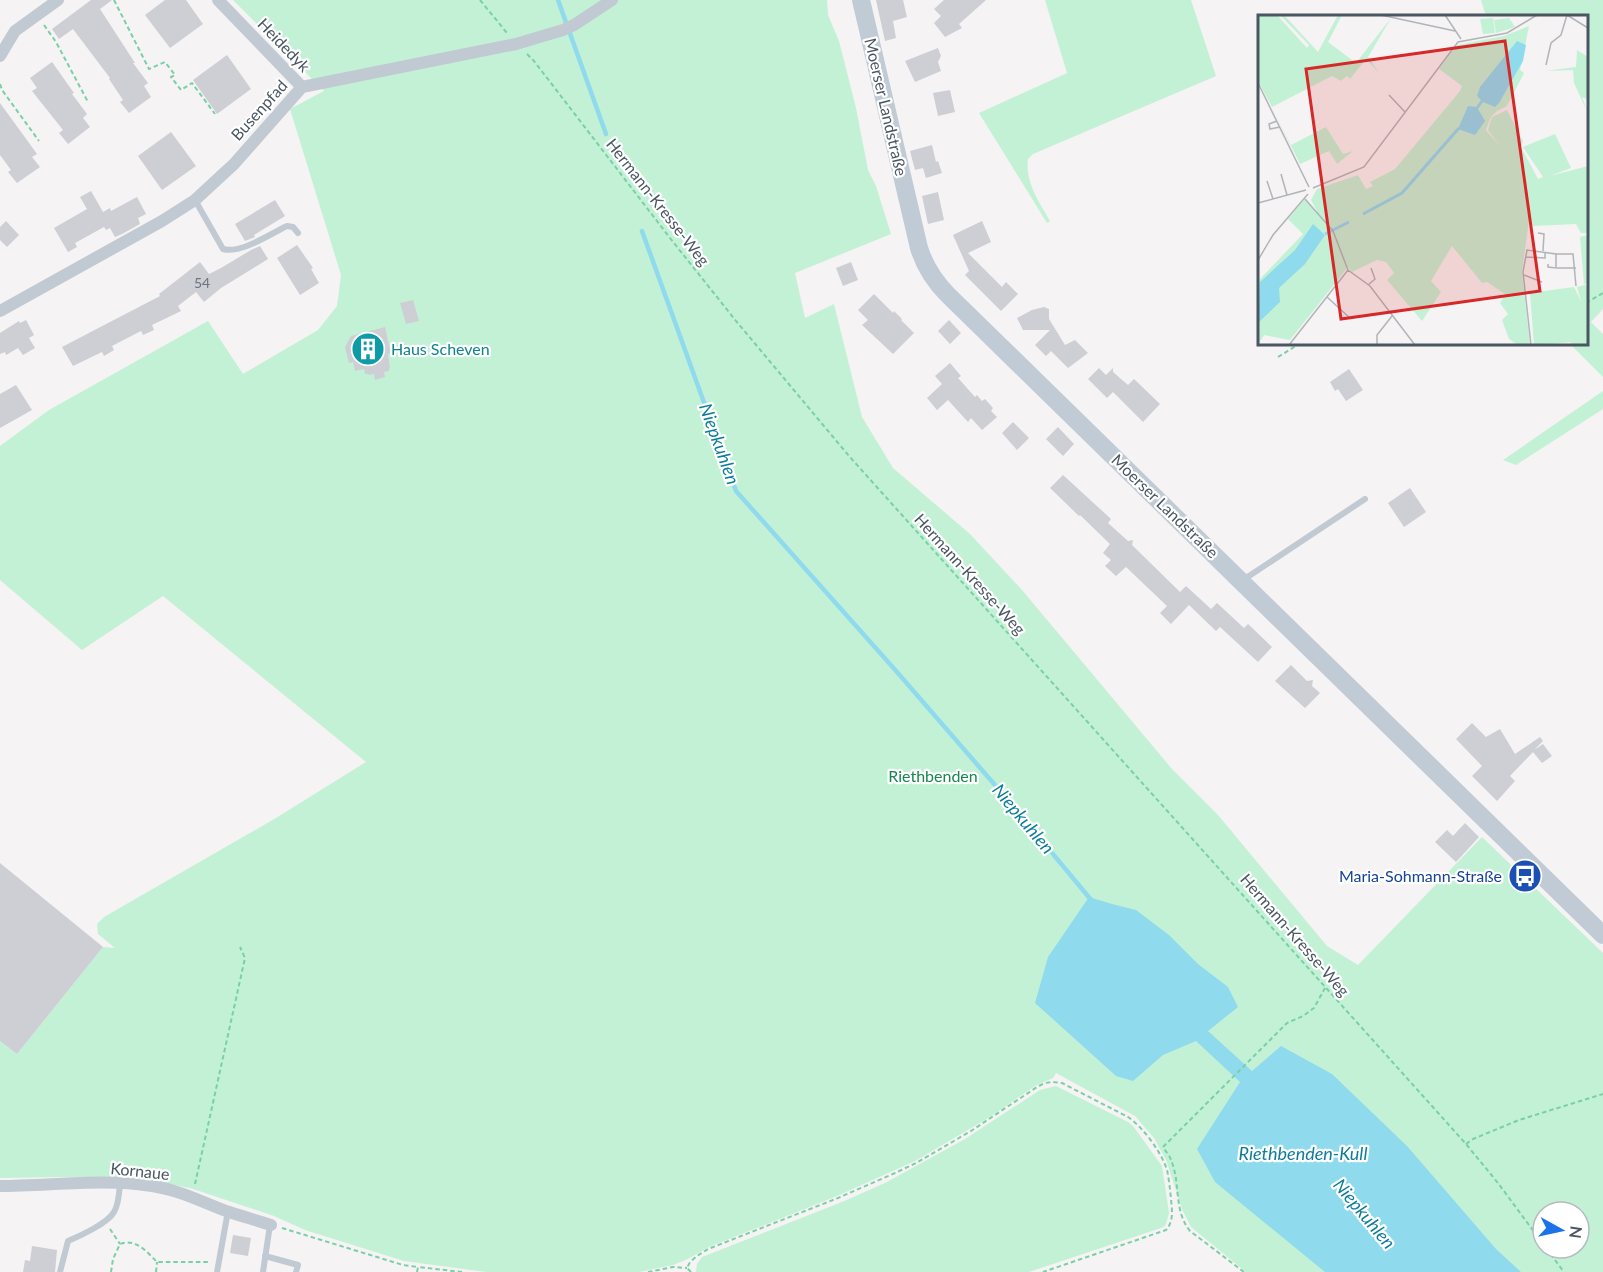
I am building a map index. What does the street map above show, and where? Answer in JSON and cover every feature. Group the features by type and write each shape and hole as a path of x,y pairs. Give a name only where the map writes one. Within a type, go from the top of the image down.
{"main road":[{"name":"Moerser Landstraße","path":"861,0 919,248 933,279 1603,935"}],"street":[{"path":"0,56 15,31 58,0"},
{"name":"Heidedyk","path":"218,0 302,87"},
{"name":"Busenpfad","path":"0,311 162,221 195,200 234,164 302,87 516,44 568,27 612,0"},
{"name":"Kornaue","path":"0,1186 120,1183 158,1187 271,1225"}],"lane":[{"path":"195,200 223,249 241,249 287,226 293,227 298,233"},
{"path":"1241,581 1365,499"},
{"path":"60,1272 68,1241 89,1232 113,1214 118,1202 120,1183"},
{"path":"217,1272 228,1211"},
{"path":"263,1272 271,1225"},
{"path":"265,1256 298,1265 296,1272"}],"path":[{"path":"114,0 149,69 165,62 175,75 171,77 181,90 192,83 215,114"},
{"name":"Hermann-Kresse-Weg","path":"480,0 516,44 534,61 670,238 841,447 1466,1144 1531,1228"},
{"path":"37,15 56,42 88,102"},
{"path":"0,85 39,141"},
{"path":"1588,302 1603,293"},
{"path":"1278,357 1297,345"},
{"path":"192,1197 245,958 240,947"},
{"path":"1244,1272 1184,1224 1178,1204 1174,1168 1164,1148 1287,1023 1314,1008 1325,988"},
{"path":"687,1268 690,1262 708,1249 838,1198 916,1163 1037,1087 1052,1082 1062,1083 1136,1122 1164,1162 1168,1172 1172,1214 1171,1222 1166,1230 1043,1272"},
{"path":"1466,1144 1519,1120 1603,1094"},
{"path":"104,1221 120,1244"},
{"path":"271,1225 403,1265 462,1272"},
{"path":"111,1272 120,1244 126,1242 137,1244 157,1262 218,1262"},
{"path":"156,1272 157,1262"},
{"path":"417,1272 418,1267"},
{"path":"648,1272 673,1267 687,1268 691,1272"}],"green space":[{"name":"Riethbenden","path":"233,0 827,0 828,15 839,41 856,108 868,170 876,186 891,234 795,273 805,318 834,304 862,417 893,468 970,534 1022,590 1172,769 1218,815 1327,946 1358,965 1482,837 1603,953 1603,1272 1246,1272 1191,1227 1182,1209 1166,1160 1154,1138 1135,1116 1056,1073 1053,1078 1035,1086 990,1117 915,1161 837,1196 709,1247 688,1259 673,1265 639,1272 486,1272 404,1261 305,1230 274,1216 190,1188 138,1178 0,1178 0,1041 17,1054 103,947 115,948 98,934 97,924 104,917 276,818 366,762 163,596 82,650 0,580 0,446 49,410 208,321 243,374 318,330 337,306 341,275 290,109 324,91"},
{"path":"1045,0 1191,0 1216,76 1033,154 1028,159 1029,176 1034,192 1050,221 1047,223 979,113 1067,73"},
{"path":"1481,0 1603,0 1603,309 1591,322 1603,334 1603,377 1571,345 1588,345 1588,15 1486,15"},
{"path":"1603,391 1603,409 1516,465 1503,460"},
{"path":"1056,1086 1133,1126 1162,1166 1169,1213 1164,1227 1029,1272 696,1272 697,1264 702,1257 885,1183 965,1139 1040,1090"}],"water":[{"name":"Riethbenden-Kull","path":"1089,897 1136,910 1169,935 1198,964 1228,987 1238,1007 1208,1031 1252,1071 1281,1046 1332,1074 1407,1146 1496,1249 1521,1272 1325,1272 1215,1182 1197,1149 1240,1082 1196,1041 1163,1055 1133,1081 1116,1076 1035,1003 1048,957"}],"building":[{"path":"91,0 112,0 100,9 148,83 144,86 151,97 129,113 120,102 123,100 110,78 73,29 59,39 52,29"},
{"path":"165,0 186,0 203,24 170,48 145,15"},
{"path":"876,0 903,0 907,17 893,21 896,38 885,41"},
{"path":"944,0 986,0 959,24 962,28 945,37 934,23 941,16 934,9"},
{"path":"938,48 941,56 938,62 941,71 915,82 905,61"},
{"path":"227,55 251,89 217,114 193,80"},
{"path":"52,62 87,114 83,118 90,127 68,144 59,133 63,130 32,91 37,88 30,78"},
{"path":"950,90 955,112 938,116 933,93"},
{"path":"0,103 37,154 32,157 40,167 17,183 8,172 11,170 0,155"},
{"path":"171,132 196,166 162,190 138,156"},
{"path":"932,145 936,162 938,161 942,173 926,178 923,168 915,170 910,151"},
{"path":"91,191 103,212 110,208 111,211 137,197 146,214 138,218 140,224 122,234 115,237 110,228 106,230 104,227 75,243 77,247 68,252 54,228 87,209 80,197"},
{"path":"938,192 944,220 928,224 922,196"},
{"path":"275,200 285,216 254,235 255,237 245,241 235,224"},
{"path":"6,221 19,235 7,247 0,240 0,227"},
{"path":"982,221 991,242 968,253 1002,287 1006,282 1018,294 1001,311 965,275 969,271 953,235"},
{"path":"297,245 313,268 311,269 319,283 300,295 277,258"},
{"path":"260,246 268,259 221,288 204,302 196,292 178,306 181,311 152,325 154,330 143,335 141,331 112,346 114,350 104,356 102,352 73,366 62,347 160,296 159,294 200,262 209,274"},
{"path":"851,262 858,280 843,286 836,268"},
{"path":"874,294 914,333 893,354 862,325 868,320 858,310"},
{"path":"413,300 419,321 406,324 400,303"},
{"path":"1044,307 1049,309 1049,319 1065,345 1075,340 1088,353 1068,368 1051,351 1046,356 1035,345 1050,330 1023,330 1017,318"},
{"path":"26,320 34,335 29,338 35,348 23,355 18,348 6,355 5,352 0,354 0,333 19,321 20,323"},
{"path":"949,320 961,333 950,344 938,331"},
{"name":"Haus Scheven","path":"385,327 391,353 388,354 390,368 389,371 384,372 385,377 375,380 374,374 365,374 364,369 355,371 353,362 349,363 345,347 351,336"},
{"path":"950,363 961,376 958,378 975,397 977,395 982,401 985,399 993,408 991,411 997,417 982,430 971,418 968,422 948,400 937,410 927,398 942,384 935,376"},
{"path":"1099,368 1106,375 1113,368 1113,372 1128,385 1134,379 1160,404 1143,422 1113,392 1107,398 1088,379"},
{"path":"1349,369 1363,390 1346,401 1338,389 1335,391 1330,382"},
{"path":"16,385 32,410 0,428 0,394"},
{"path":"1013,422 1029,438 1017,450 1002,433"},
{"path":"1058,427 1074,444 1063,456 1046,439"},
{"path":"1063,475 1111,519 1108,523 1128,541 1133,540 1132,545 1180,592 1186,586 1211,609 1217,603 1244,628 1248,624 1272,647 1258,662 1220,627 1216,631 1189,605 1171,624 1160,613 1167,606 1126,567 1116,576 1105,566 1111,560 1103,553 1110,544 1050,488"},
{"path":"1410,488 1426,512 1404,527 1388,503"},
{"path":"1291,665 1307,681 1313,680 1312,686 1320,693 1305,708 1275,681"},
{"path":"1472,723 1486,737 1500,729 1515,754 1540,737 1543,741 1534,750 1543,744 1552,756 1542,763 1533,752 1510,776 1515,781 1497,801 1472,776 1482,766 1456,739"},
{"path":"1465,823 1479,837 1456,862 1435,842 1447,830 1453,836"},
{"path":"0,863 103,947 17,1054 0,1041"},
{"path":"233,1235 251,1238 248,1256 230,1253"},
{"path":"32,1246 57,1250 55,1272 23,1272 25,1260 30,1261"}],"waterway":[{"name":"Niepkuhlen","path":"558,0 606,134"},
{"name":"Niepkuhlen","path":"642,231 736,491 897,672 1092,901"}],"place":[{"name":"Haus Scheven","path":"368,349"},
{"name":"Maria-Sohmann-Straße","path":"1525,876"}]}
